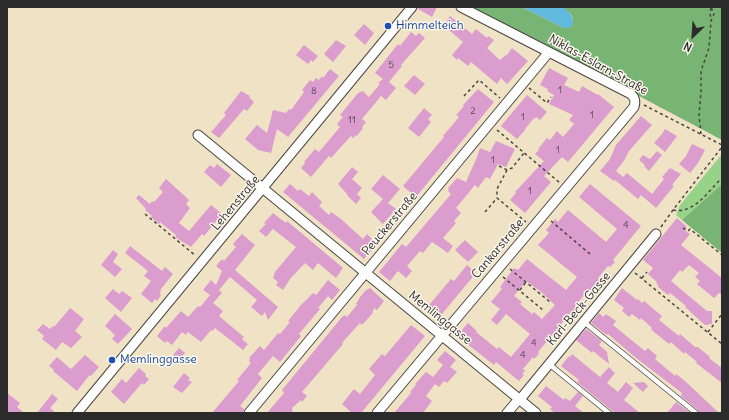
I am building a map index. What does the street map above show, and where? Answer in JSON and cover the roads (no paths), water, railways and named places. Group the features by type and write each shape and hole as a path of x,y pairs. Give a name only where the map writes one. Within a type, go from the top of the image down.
{"street":[{"name":"Lehenstraße","path":"77,413 412,7"},
{"name":"Niklas-Eslarn-Straße","path":"461,7 631,94 635,100"},
{"name":"Peuckerstraße","path":"249,413 549,52"},
{"name":"Cankarstraße","path":"377,413 634,107 635,100"},
{"name":"Memlinggasse","path":"198,135 536,413"},
{"name":"Karl-Beck-Gasse","path":"507,413 518,399 522,397 656,234"}],"lane":[{"path":"584,322 696,413"},
{"path":"549,364 609,413"}],"water":[{"path":"549,6 563,8 567,10 572,17 573,24 568,28 564,28 522,7"}],"place":[{"name":"Himmelteich","path":"388,26"},
{"name":"Memlinggasse","path":"112,360"}]}
